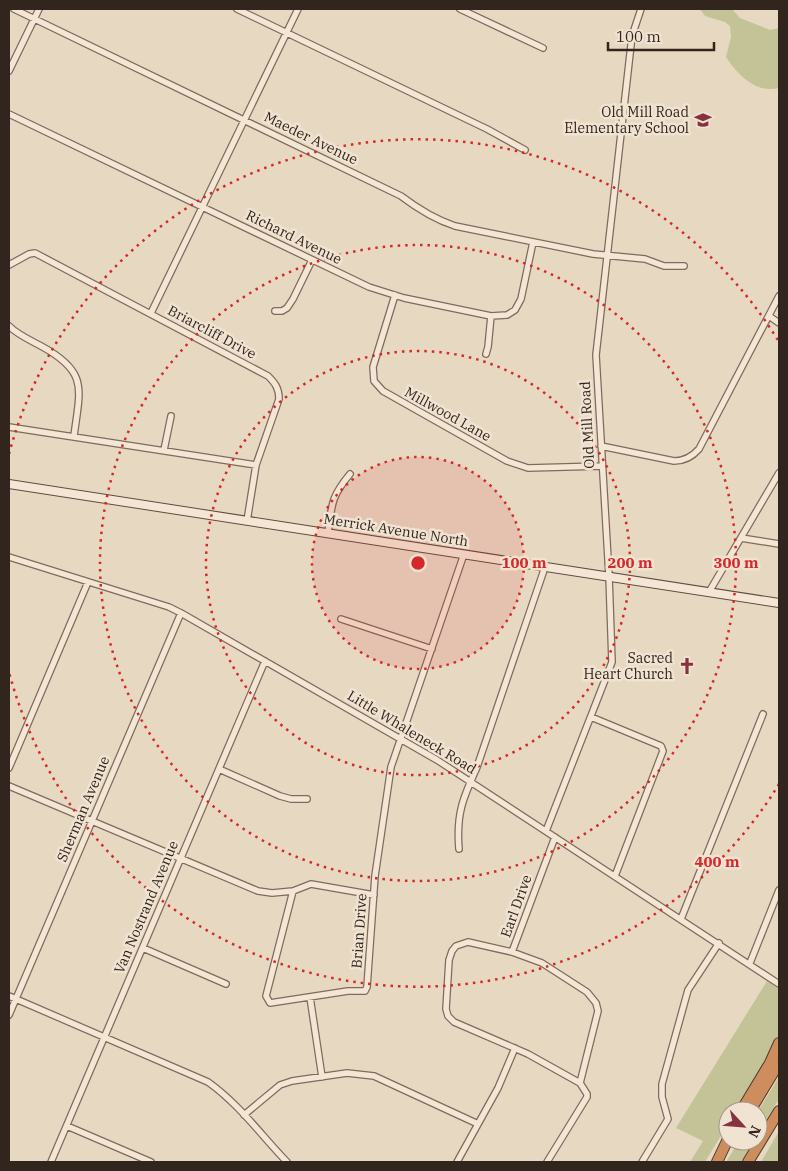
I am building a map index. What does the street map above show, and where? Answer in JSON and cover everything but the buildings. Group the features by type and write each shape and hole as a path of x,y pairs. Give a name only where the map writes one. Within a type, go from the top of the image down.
{"highway":[{"path":"747,1101 770,1063 779,1043"},
{"path":"756,1101 779,1063"},
{"path":"748,1162 779,1111"},
{"path":"718,1162 725,1151"}],"main road":[{"name":"Merrick Avenue North","path":"9,484 779,602"}],"street":[{"name":"Maeder Avenue","path":"14,9 401,196 422,212 438,220 455,226 593,254 646,259 664,266 684,266"},
{"path":"9,71 39,9"},
{"path":"237,9 487,129 525,150"},
{"path":"151,314 298,9"},
{"path":"460,9 543,48"},
{"name":"Old Mill Road","path":"546,831 612,662 596,355 632,36 641,9"},
{"name":"Richard Avenue","path":"9,114 369,287 395,295 491,316 507,315 515,310 519,304 533,242"},
{"name":"Briarcliff Drive","path":"9,265 29,254 35,253 268,376 275,383 279,390 279,399 256,465 247,521"},
{"path":"275,311 282,311 290,304 312,260"},
{"name":"Millwood Lane","path":"395,295 373,367 374,381 383,391 520,467 602,466"},
{"path":"601,446 674,461 681,461 694,455 779,296"},
{"path":"486,354 491,316"},
{"path":"769,316 779,323"},
{"path":"9,326 15,333 63,359 76,376 80,391 74,436"},
{"path":"164,450 171,416"},
{"path":"9,427 256,465"},
{"path":"709,592 779,472"},
{"path":"328,532 333,497 350,474"},
{"path":"741,538 779,544"},
{"name":"Brian Drive","path":"310,997 365,990 367,988 375,876 391,767 464,554"},
{"name":"Little Whaleneck Road","path":"9,557 169,607 181,613 401,739 471,782 778,982"},
{"path":"459,849 460,808 471,782 545,567"},
{"path":"9,768 88,582"},
{"name":"Sherman Avenue","path":"9,1015 181,613"},
{"path":"341,619 432,649"},
{"name":"Van Nostrand Avenue","path":"52,1162 265,661"},
{"path":"681,919 764,714"},
{"path":"591,717 645,738 661,746 663,751 615,876"},
{"path":"219,770 280,796 307,800"},
{"path":"9,786 258,892 293,891 311,884 374,895"},
{"name":"Earl Drive","path":"547,1162 587,1097 580,1083 598,1012 596,1003 587,992 542,963 512,952 555,837"},
{"path":"750,964 779,890"},
{"path":"293,891 266,996 270,1003 310,997 322,1077"},
{"path":"512,952 468,942 456,946 449,960 446,1009 448,1016 454,1022 528,1054 580,1083"},
{"path":"642,1162 668,1120 662,1097 662,1084 688,990 719,943"},
{"path":"142,948 226,984"},
{"path":"9,996 208,1082 223,1092 287,1162"},
{"path":"457,1162 498,1088 515,1048"},
{"path":"244,1115 280,1085 347,1073 374,1076 478,1124"},
{"path":"67,1126 151,1162"}],"green space":[{"path":"700,9 732,9 740,18 770,30 779,28 779,88 763,88 755,85 736,70 726,57 731,37 730,26 725,22 705,16"},
{"path":"767,981 779,989 779,1034 770,1056 742,1101 718,1101 718,1141 705,1162 690,1162 703,1141 676,1128"},
{"path":"779,1077 779,1099 768,1117 768,1101 764,1101"},
{"path":"779,1131 779,1162 761,1162"},
{"path":"733,1151 748,1151 741,1162 726,1162"}],"place":[{"name":"Old Mill Road Elementary School","path":"703,120"},
{"name":"Sacred Heart Church","path":"687,666"}]}
